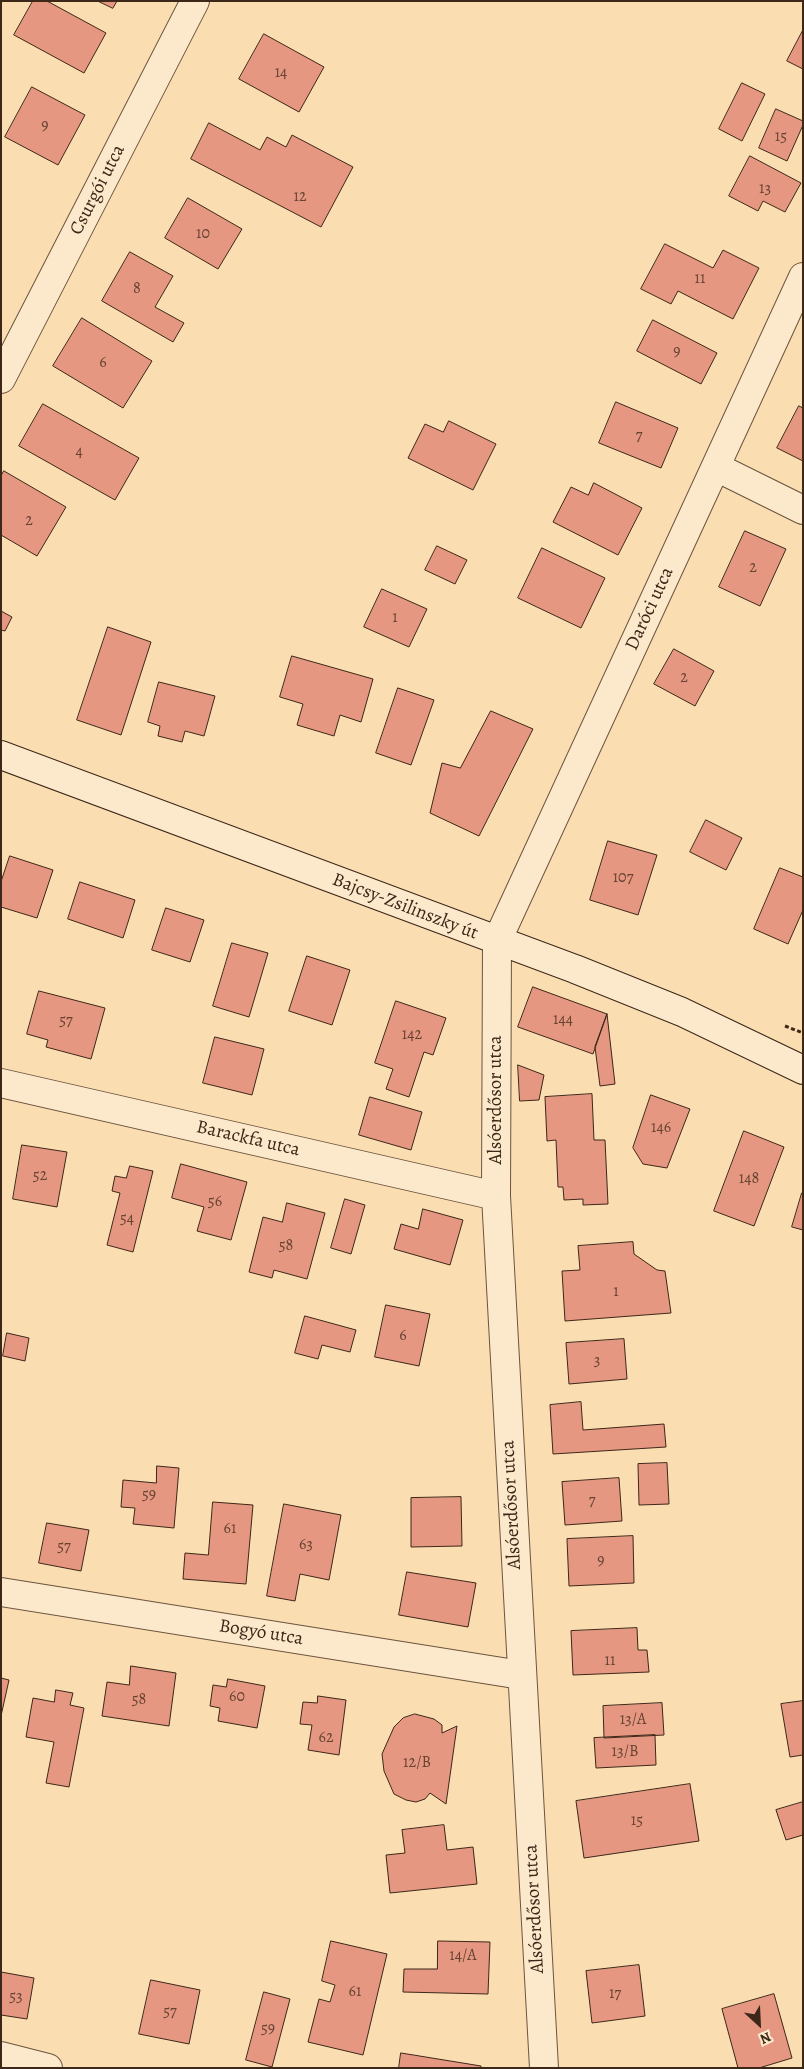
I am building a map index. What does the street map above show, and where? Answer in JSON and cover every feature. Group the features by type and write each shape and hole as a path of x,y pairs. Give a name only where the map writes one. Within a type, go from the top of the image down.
{"street":[{"name":"Csurgói utca","path":"1,379 195,1"},
{"name":"Daróci utca","path":"497,941 803,277"},
{"path":"716,467 803,510"},
{"name":"Bajcsy-Zsilinszky út","path":"1,755 575,969 682,1012 803,1070"},
{"name":"Alsóerdősor utca","path":"497,941 496,1196 544,2068"},
{"name":"Barackfa utca","path":"1,1083 496,1196"},
{"name":"Bogyó utca","path":"1,1592 522,1675"},
{"path":"1,2056 48,2068"}],"building":[{"path":"33,1 47,1 106,33 84,73 14,35"},
{"path":"98,1 117,1 113,8"},
{"path":"803,30 803,69 787,61"},
{"path":"264,34 324,67 299,112 239,79"},
{"path":"742,83 765,94 742,141 719,129"},
{"path":"32,87 85,115 58,165 5,137"},
{"path":"776,109 803,121 787,161 759,148"},
{"path":"209,123 260,150 267,137 286,147 292,135 353,167 321,227 191,159"},
{"path":"750,156 801,183 785,212 763,201 758,211 729,196"},
{"path":"188,198 242,229 218,269 165,238"},
{"path":"665,244 713,268 723,250 759,268 733,319 678,291 671,304 641,289"},
{"path":"130,252 173,276 155,307 184,323 173,342 102,301"},
{"path":"82,318 152,361 123,408 53,366"},
{"path":"653,320 717,353 701,384 637,351"},
{"path":"616,402 678,428 661,468 599,443"},
{"path":"43,404 139,458 115,500 19,446"},
{"path":"799,406 803,408 803,461 777,448"},
{"path":"449,421 496,444 473,490 408,458 425,424 443,432"},
{"path":"4,471 66,507 37,556 1,535 1,476"},
{"path":"594,483 642,508 618,555 553,522 571,487 588,495"},
{"path":"745,531 786,549 760,606 719,587"},
{"path":"437,546 467,560 455,584 425,570"},
{"path":"542,548 605,578 581,628 518,598"},
{"path":"382,589 427,609 409,647 364,627"},
{"path":"1,611 12,617 5,631 1,630"},
{"path":"108,627 151,642 121,735 77,720"},
{"path":"674,649 714,671 695,706 654,684"},
{"path":"292,656 373,679 361,722 340,715 334,736 297,725 303,704 280,697"},
{"path":"159,682 215,696 204,736 185,731 182,742 158,736 160,726 148,722"},
{"path":"398,688 434,700 411,765 376,753"},
{"path":"491,711 533,729 479,836 430,813 442,763 460,768"},
{"path":"706,820 742,838 726,870 690,852"},
{"path":"608,841 657,855 638,915 590,900"},
{"path":"10,856 53,870 37,918 1,907 1,882"},
{"path":"780,868 803,877 803,910 788,944 754,929"},
{"path":"80,882 135,900 123,938 68,919"},
{"path":"166,908 204,920 190,962 152,950"},
{"path":"232,943 268,953 249,1017 213,1006"},
{"path":"307,956 350,970 332,1025 289,1011"},
{"path":"533,987 607,1014 593,1054 518,1027"},
{"path":"39,991 105,1008 91,1059 46,1047 48,1040 27,1034"},
{"path":"396,1001 446,1018 433,1055 424,1052 409,1097 386,1089 393,1069 375,1063"},
{"path":"607,1014 615,1084 600,1086 595,1047"},
{"path":"215,1037 264,1049 252,1095 203,1083"},
{"path":"518,1065 544,1075 539,1100 520,1101"},
{"path":"592,1094 594,1140 605,1140 608,1204 583,1205 583,1199 564,1200 563,1187 558,1187 556,1140 547,1141 545,1097"},
{"path":"651,1095 690,1109 667,1168 643,1164 633,1148"},
{"path":"370,1097 422,1112 411,1150 359,1135"},
{"path":"744,1131 784,1147 754,1226 714,1211"},
{"path":"22,1145 67,1152 57,1207 13,1199"},
{"path":"181,1164 247,1182 231,1240 197,1231 204,1207 172,1198"},
{"path":"130,1166 153,1171 133,1252 107,1245 120,1193 112,1191 115,1176 126,1178"},
{"path":"803,1193 803,1230 792,1227"},
{"path":"345,1199 365,1205 351,1254 331,1248"},
{"path":"287,1203 325,1213 307,1279 274,1270 272,1278 249,1272 263,1217 282,1222"},
{"path":"423,1209 463,1220 450,1265 394,1249 401,1224 418,1229"},
{"path":"633,1242 634,1254 657,1270 665,1271 671,1313 565,1321 562,1271 580,1270 578,1246"},
{"path":"386,1305 430,1314 419,1366 375,1357"},
{"path":"305,1316 356,1330 350,1352 322,1345 318,1359 295,1353"},
{"path":"7,1333 29,1338 25,1361 3,1356"},
{"path":"624,1339 627,1379 569,1384 566,1343"},
{"path":"581,1402 583,1430 664,1424 666,1447 553,1454 550,1405"},
{"path":"667,1463 669,1504 639,1505 638,1464"},
{"path":"157,1466 179,1468 174,1528 133,1524 135,1508 121,1507 123,1480 156,1483"},
{"path":"619,1478 622,1521 565,1525 562,1482"},
{"path":"461,1497 462,1546 411,1547 411,1498"},
{"path":"213,1502 253,1505 246,1584 183,1579 185,1553 208,1555"},
{"path":"284,1504 341,1515 329,1580 300,1574 295,1601 267,1596"},
{"path":"47,1523 89,1530 81,1571 39,1563"},
{"path":"633,1536 634,1583 569,1586 567,1539"},
{"path":"407,1572 476,1583 468,1627 399,1615"},
{"path":"637,1628 638,1650 647,1650 649,1672 573,1675 571,1631"},
{"path":"131,1666 176,1673 169,1726 102,1716 107,1682 129,1685"},
{"path":"1,1678 9,1680 1,1716"},
{"path":"228,1679 265,1686 257,1728 218,1721 220,1708 210,1706 213,1685 226,1687"},
{"path":"56,1690 73,1693 70,1705 84,1708 69,1787 46,1783 54,1742 26,1737 33,1698 54,1702"},
{"path":"318,1696 346,1700 339,1755 308,1750 312,1725 300,1724 303,1702 317,1703"},
{"path":"803,1701 803,1755 790,1757 781,1704"},
{"path":"662,1703 664,1735 604,1738 603,1706"},
{"path":"415,1714 434,1719 442,1725 442,1733 457,1726 446,1804 430,1793 425,1799 416,1802 406,1800 394,1794 384,1771 382,1754 394,1727 403,1718"},
{"path":"655,1735 656,1765 596,1768 594,1738"},
{"path":"690,1784 699,1841 584,1858 576,1801"},
{"path":"803,1802 803,1835 786,1840 776,1810"},
{"path":"444,1825 447,1850 473,1847 477,1884 390,1893 386,1855 405,1853 402,1830"},
{"path":"331,1941 387,1954 363,2055 308,2042 319,1999 330,2002 335,1985 322,1981"},
{"path":"438,1941 490,1942 488,1994 403,1992 404,1969 437,1969"},
{"path":"639,1965 645,2016 592,2023 586,1971"},
{"path":"1,1972 34,1978 27,2019 1,2015"},
{"path":"151,1980 200,1990 189,2044 139,2034"},
{"path":"264,1992 290,1999 272,2067 246,2060"},
{"path":"774,1994 792,2058 759,2068 738,2068 722,2009"},
{"path":"401,2053 481,2066 481,2068 399,2068"}]}
